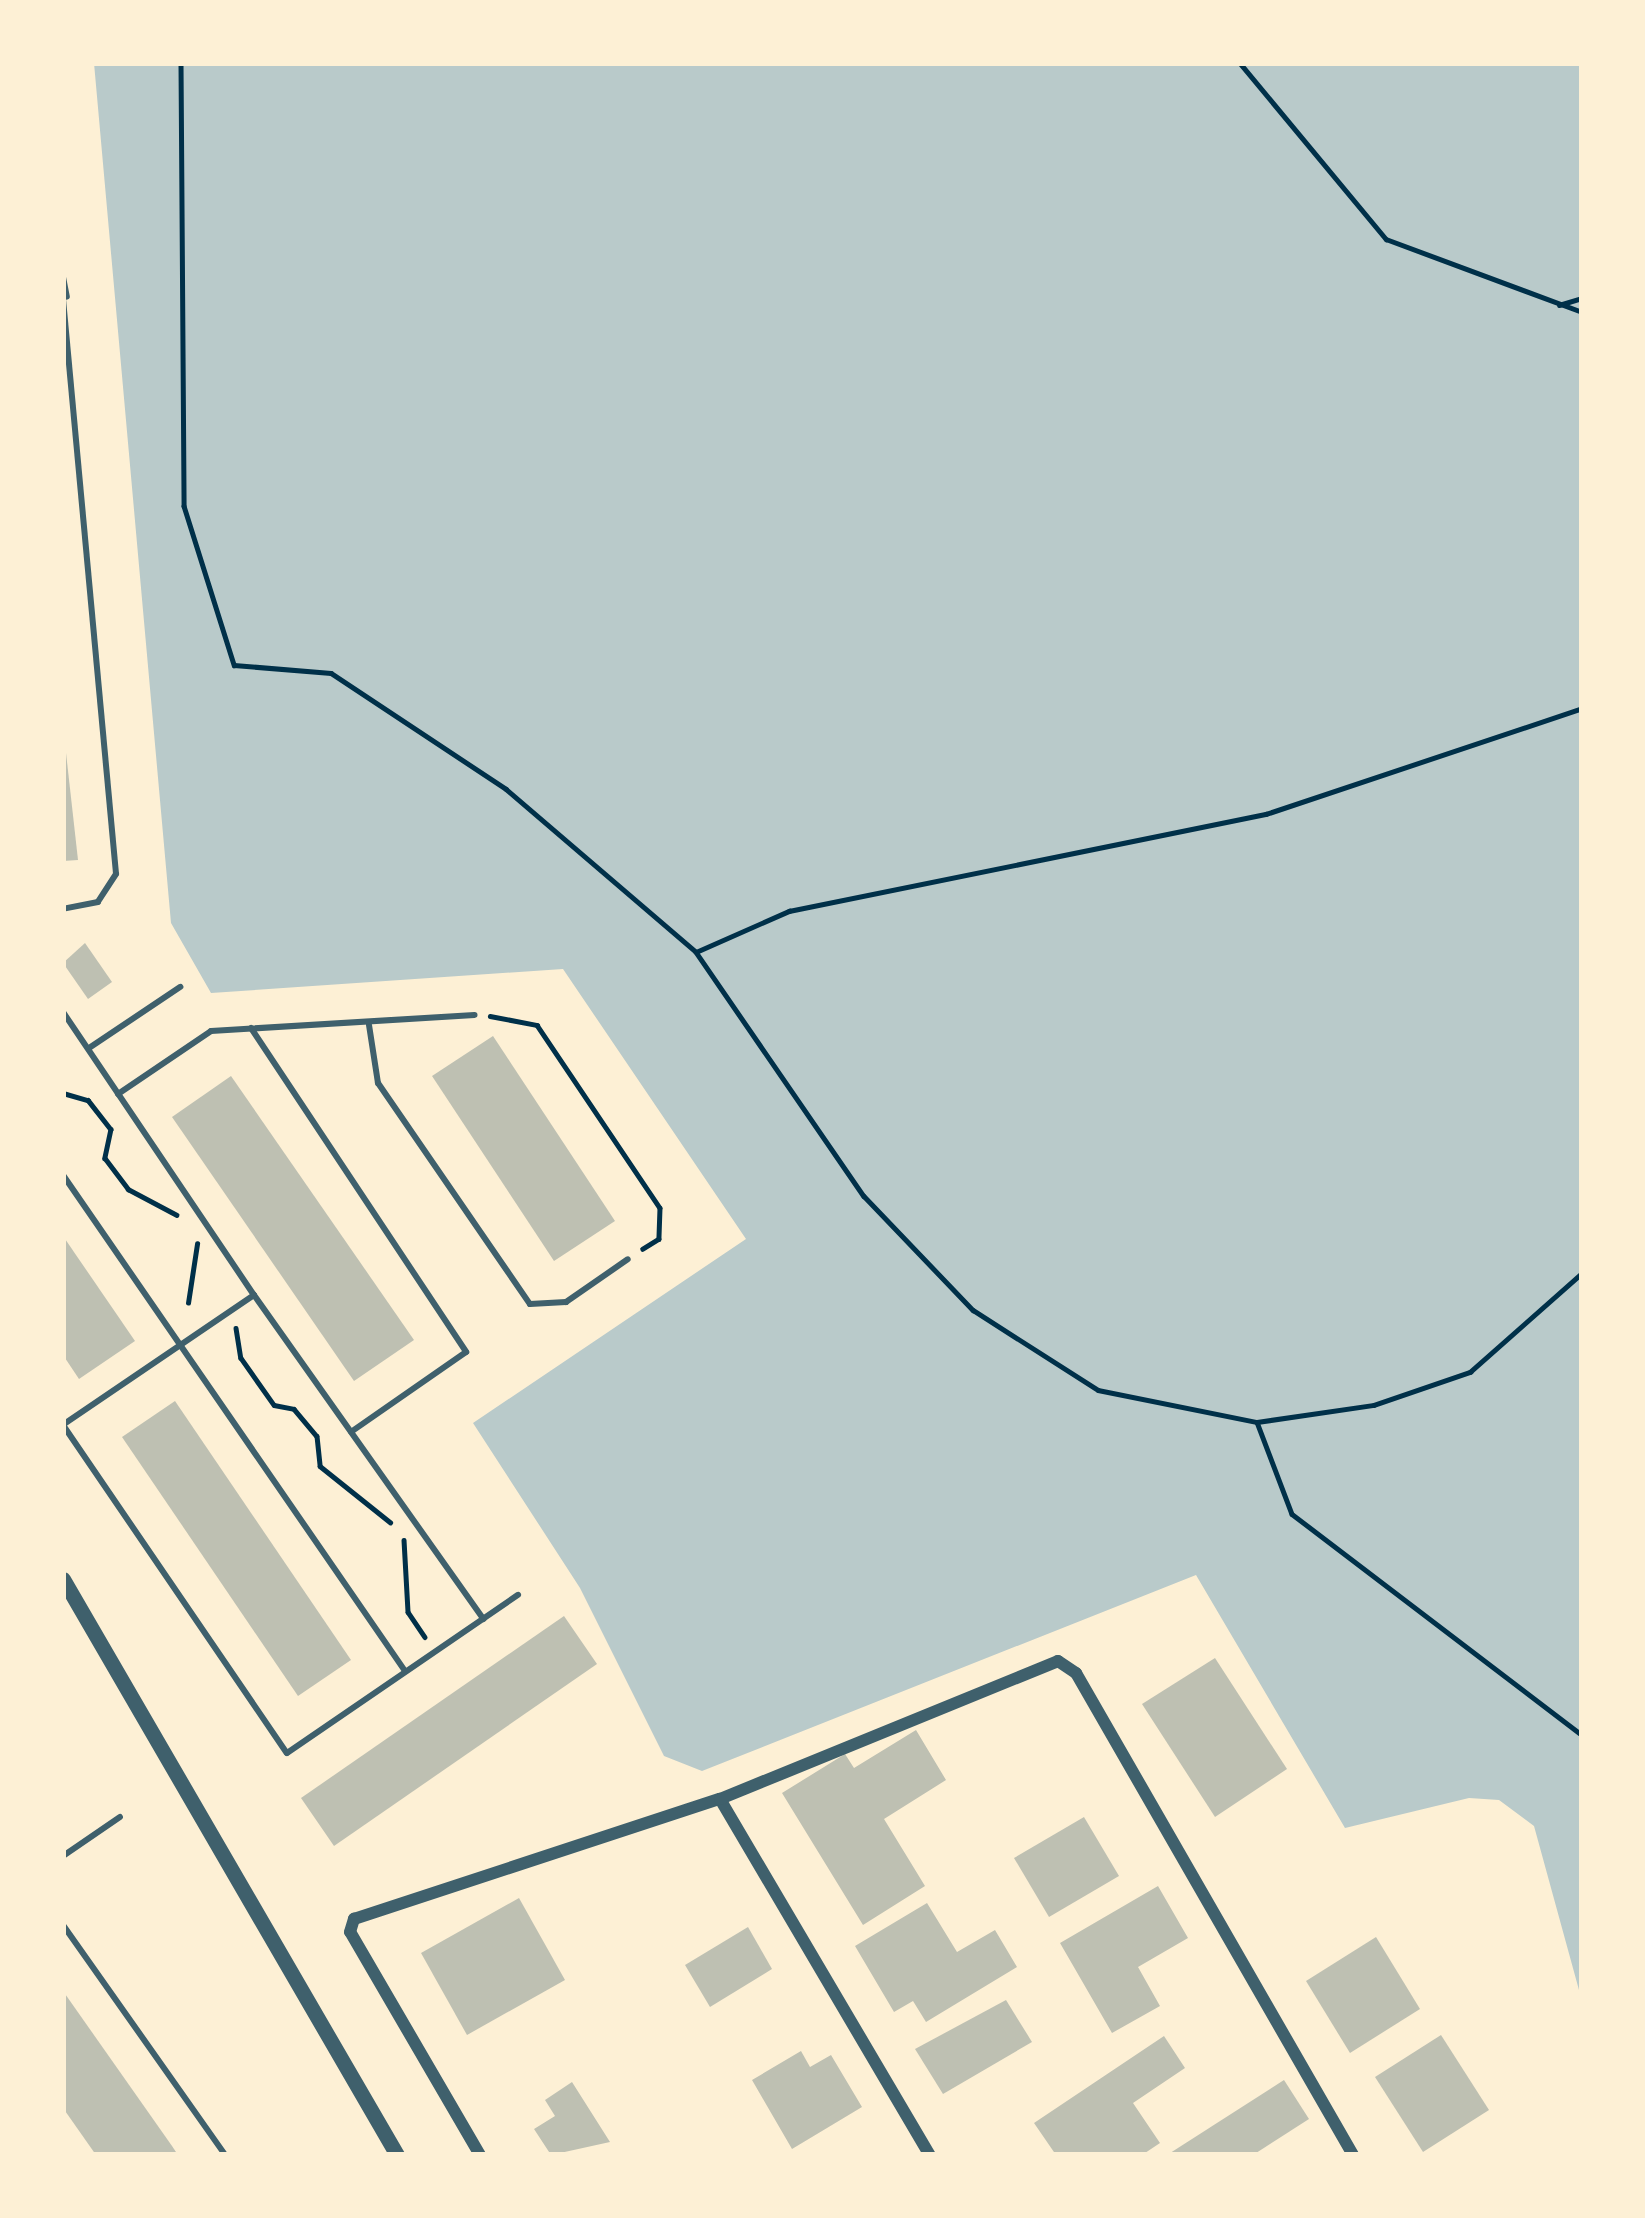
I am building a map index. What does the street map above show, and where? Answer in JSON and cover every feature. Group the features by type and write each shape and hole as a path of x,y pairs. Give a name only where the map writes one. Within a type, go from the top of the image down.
{"street":[{"path":"63,1579 397,2155"},
{"path":"481,2155 350,1932 354,1919 720,1799 1049,1662 1076,1673 1353,2155"},
{"path":"720,1799 930,2155"}],"lane":[{"path":"63,277 116,874 98,902 63,909"},
{"path":"88,1049 180,987"},
{"path":"63,1012 254,1294 483,1618"},
{"path":"118,1094 211,1031 475,1015"},
{"path":"369,1025 378,1083 530,1304 566,1302 628,1259"},
{"path":"251,1028 466,1352 351,1432"},
{"path":"63,1175 406,1672"},
{"path":"254,1294 63,1425 287,1753 518,1595"},
{"path":"63,1856 120,1817"},
{"path":"63,1925 225,2155"}],"path":[{"path":"181,63 184,506 234,665 331,673 506,789 696,952 864,1196 973,1310 1098,1390 1256,1422 1374,1405 1470,1372 1582,1273"},
{"path":"1240,63 1386,239 1582,312"},
{"path":"1559,304 1582,298"},
{"path":"696,952 789,911 1266,814 1582,708"},
{"path":"475,1015 537,1025 660,1208 658,1239 628,1259"},
{"path":"63,1093 88,1100 111,1129 105,1158 128,1189 177,1215 198,1246 188,1303"},
{"path":"236,1328 241,1358 274,1405 294,1409 317,1436 320,1466 403,1535 408,1612 434,1652"},
{"path":"1256,1422 1292,1514 1582,1736"}],"shaded area":[{"path":"94,63 1582,63 1582,2001 1534,1826 1499,1800 1469,1798 1345,1828 1196,1575 702,1771 664,1756 580,1588 473,1423 746,1239 563,969 211,993 171,923"}],"building":[{"path":"63,726 78,860 63,861"},
{"path":"85,943 112,982 88,999 63,963"},
{"path":"493,1036 615,1221 554,1261 432,1076"},
{"path":"231,1076 414,1340 354,1381 172,1117"},
{"path":"63,1236 135,1341 79,1379 63,1355"},
{"path":"175,1401 351,1660 298,1696 122,1437"},
{"path":"564,1616 597,1664 334,1846 301,1798"},
{"path":"1215,1658 1287,1769 1215,1817 1142,1704"},
{"path":"916,1730 946,1780 884,1819 925,1886 863,1925 782,1793 845,1754 854,1768"},
{"path":"1084,1817 1119,1876 1049,1917 1014,1858"},
{"path":"1158,1886 1188,1938 1138,1967 1160,2006 1112,2033 1060,1943"},
{"path":"519,1898 565,1980 467,2035 421,1953"},
{"path":"927,1903 957,1952 995,1930 1017,1967 926,2022 913,2001 894,2012 855,1946"},
{"path":"748,1927 772,1969 710,2007 685,1965"},
{"path":"1376,1937 1420,2009 1350,2053 1306,1981"},
{"path":"63,1991 178,2155 96,2155 63,2108"},
{"path":"1006,2000 1032,2042 943,2094 915,2049"},
{"path":"1441,2035 1489,2110 1423,2152 1375,2077"},
{"path":"1164,2036 1185,2068 1133,2103 1160,2143 1142,2155 1056,2155 1034,2123"},
{"path":"801,2051 810,2067 831,2055 862,2107 792,2149 752,2080"},
{"path":"1284,2080 1309,2119 1253,2155 1167,2155"},
{"path":"572,2082 610,2142 551,2155 534,2129 555,2116 545,2100"}]}
